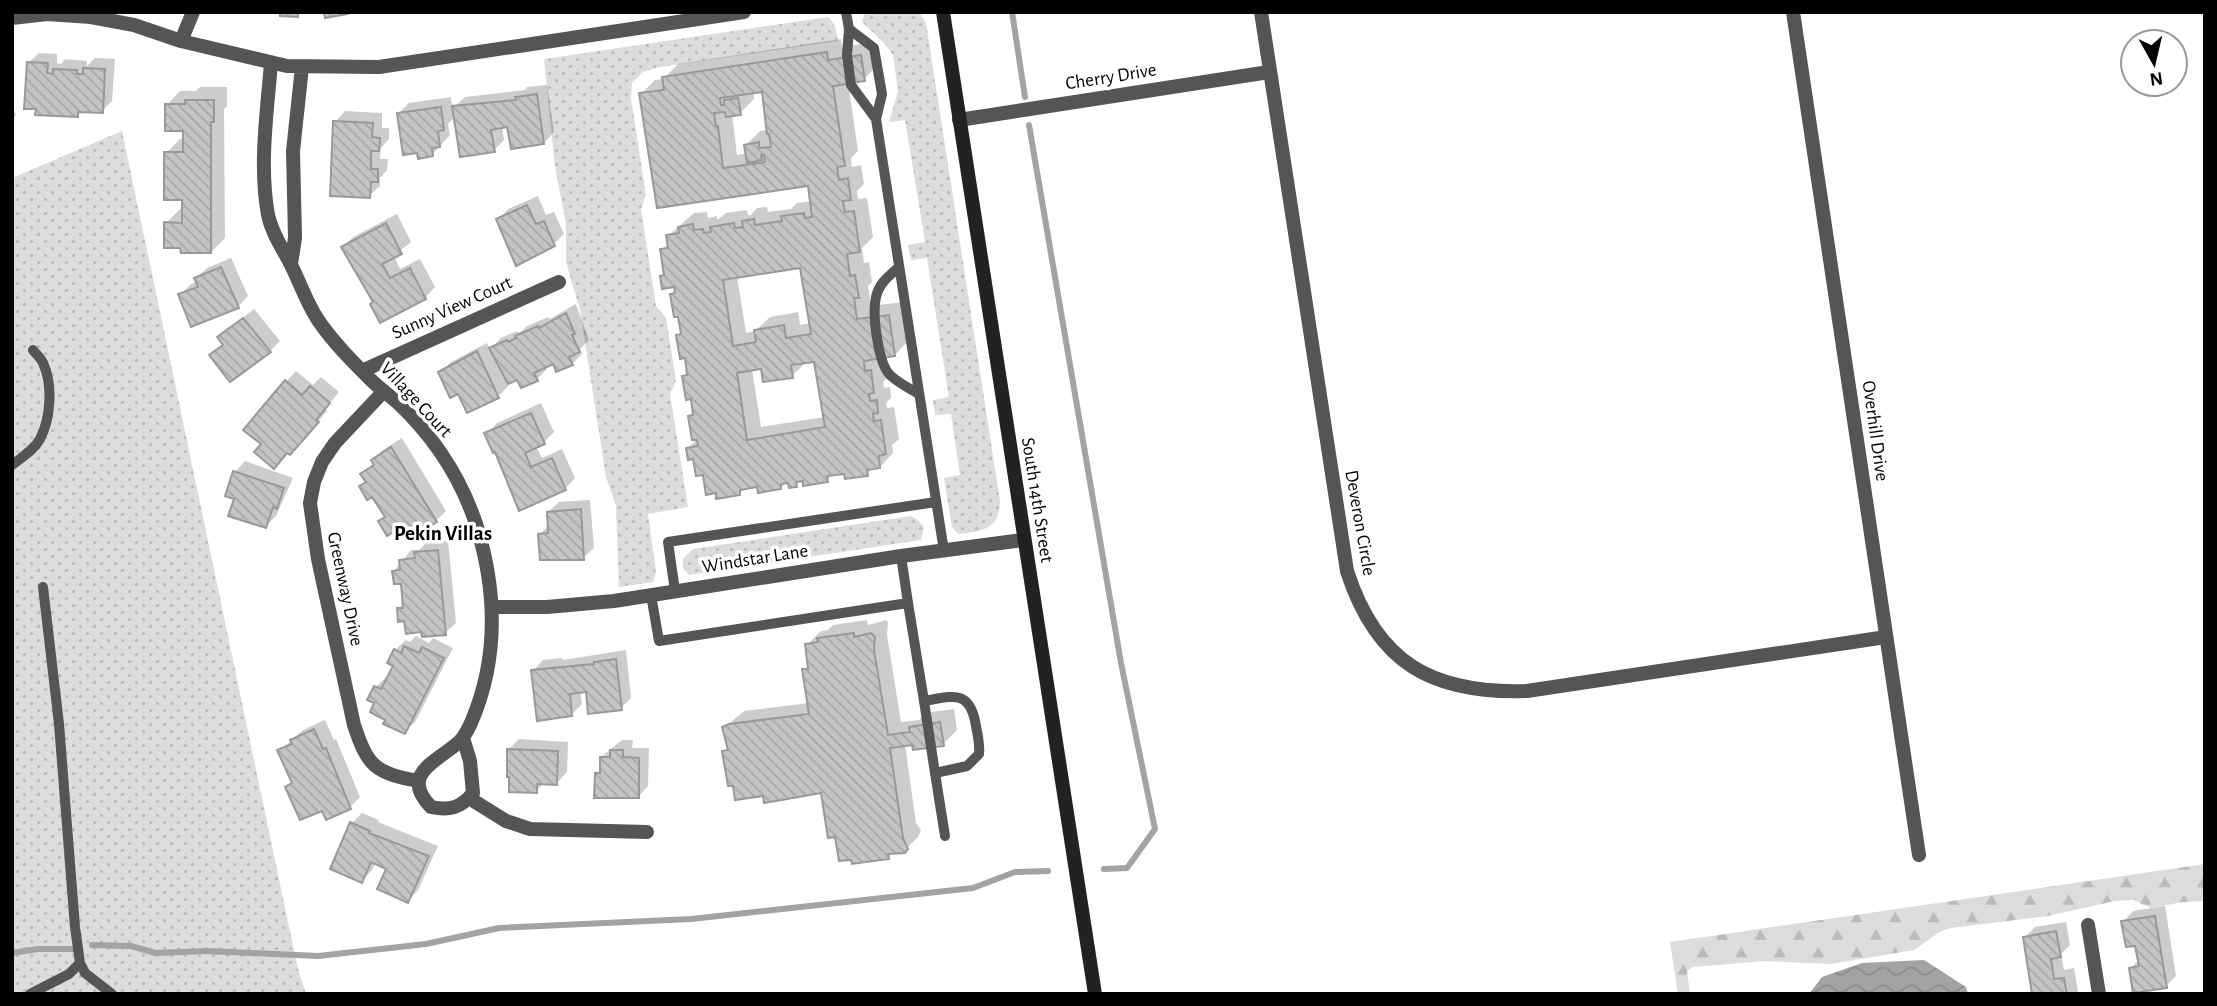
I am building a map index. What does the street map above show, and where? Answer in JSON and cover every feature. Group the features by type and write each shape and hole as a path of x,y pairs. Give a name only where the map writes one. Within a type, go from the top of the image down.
{"main road":[{"name":"South 14th Street","path":"943,12 1023,540 1096,994"}],"street":[{"path":"181,41 193,12"},
{"path":"12,18 47,14 91,17 271,63 302,67 379,68 744,12"},
{"name":"Deveron Circle","path":"1261,12 1347,571 1356,599 1386,646 1413,668 1448,684 1492,692 1527,691 1886,637"},
{"name":"Overhill Drive","path":"1793,12 1919,855"},
{"name":"Village Court","path":"271,63 264,181 269,218 276,240 291,264 318,320 362,370 397,402 434,442 468,502 487,564 492,607 488,672 480,699 463,738 426,766 419,781"},
{"name":"Village Court","path":"291,264 295,238 293,151 302,67"},
{"name":"Cherry Drive","path":"959,120 1269,72"},
{"name":"Sunny View Court","path":"362,370 559,282"},
{"name":"Greenway Drive","path":"384,391 348,428 323,462 314,482 310,503 324,585 354,725 362,749 375,768 396,777 419,781"},
{"name":"Windstar Lane","path":"492,607 583,605 1023,540"},
{"path":"419,781 418,789 431,807 455,808 469,798 473,778 463,738"},
{"path":"469,798 506,821 530,829 647,832"},
{"path":"2088,925 2099,994"}],"lane":[{"path":"846,12 851,85 876,119"},
{"path":"849,29 874,48 882,94 876,119 944,551"},
{"path":"899,267 883,280 876,297 875,314 882,361 890,376 919,394"},
{"path":"12,465 32,450 40,439 46,421 48,383 43,362 33,350"},
{"path":"675,592 668,542 936,502"},
{"path":"901,556 945,836"},
{"path":"43,587 59,724 80,962 85,974 111,994"},
{"path":"651,596 659,641 908,603"},
{"path":"924,701 949,697 968,702 974,710 980,747 979,754 967,766 935,772"},
{"path":"30,994 69,974 80,962"}],"green space":[{"path":"919,12 926,23 1000,501 997,518 988,527 958,534 952,527 944,478 960,475 951,414 935,415 933,400 949,397 927,258 911,260 908,245 925,242 905,120 889,122 898,91 893,55 862,22 865,13"},
{"path":"828,17 835,25 838,41 660,67 643,72 632,83 631,99 646,195 641,209 656,306 666,318 676,381 670,394 688,507 648,514 656,572 653,582 619,587 616,506 606,477 580,310 566,262 566,223 555,167 544,59"},
{"path":"122,131 297,965 306,994 12,994 12,178"},
{"path":"911,516 924,528 921,540 689,575 683,568 683,559 693,549"},
{"path":"2205,864 2205,901 2151,908 2133,900 2115,901 2048,916 1951,928 1936,934 1914,950 1831,964 1764,961 1693,967 1687,971 1690,994 1678,994 1670,942"}],"water":[{"path":"1924,960 1966,987 1968,994 1809,994 1822,977 1862,963"}],"building":[{"path":"280,12 298,12 298,17 280,16"},
{"path":"324,12 348,12 348,14 325,18"},
{"path":"827,52 828,60 861,55 865,81 833,86 845,166 837,167 839,180 848,178 851,200 843,201 845,212 854,211 860,252 847,254 850,276 855,275 859,298 854,298 857,319 889,315 895,356 864,361 865,371 871,370 874,393 869,394 870,401 877,400 878,413 873,414 874,421 881,420 886,454 879,456 880,468 867,470 868,476 845,479 844,474 827,476 828,482 803,486 803,481 796,482 797,487 789,488 788,483 781,484 781,489 758,493 757,487 740,490 740,495 716,499 716,493 706,495 703,475 696,476 693,459 688,460 686,448 698,446 697,440 692,440 688,416 693,415 691,399 686,400 682,376 687,375 685,358 680,359 676,335 681,334 678,317 674,317 670,294 675,293 674,287 662,289 660,276 664,275 660,249 668,248 666,235 679,233 678,227 693,224 694,230 703,229 704,233 711,232 710,227 734,223 735,228 743,227 742,221 754,219 755,225 782,221 781,216 804,213 805,218 812,217 808,186 657,208 639,93 664,90 662,77","holes":["762,92 771,147 759,148 759,142 744,145 747,163 762,160 761,155 764,155 765,162 723,168 714,113 725,112 726,117 741,115 738,98 724,100 724,105 721,105 720,98","800,268 811,334 786,338 784,325 754,330 756,342 733,346 723,280","814,362 825,427 747,440 737,373 761,369 763,382 793,378 791,365"]},
{"path":"27,62 48,63 47,73 53,74 53,69 77,70 77,74 83,74 83,68 105,69 103,113 78,112 78,117 35,115 36,109 24,109"},
{"path":"537,94 544,144 511,149 507,127 491,130 495,152 460,157 452,106 516,100 515,97"},
{"path":"185,100 214,100 214,122 211,122 211,253 181,253 180,248 164,248 164,222 182,223 182,200 164,200 164,152 183,152 183,131 165,131 165,104 185,104"},
{"path":"441,107 444,130 438,131 440,147 432,148 433,156 418,159 417,153 403,155 397,113"},
{"path":"333,121 373,123 372,137 380,138 379,151 371,151 371,169 378,169 378,182 371,182 370,198 330,196"},
{"path":"527,205 536,224 544,221 555,246 516,266 496,219"},
{"path":"386,223 402,254 382,264 390,278 410,268 426,299 380,323 370,304 373,302 341,247"},
{"path":"221,267 239,308 191,327 178,294 198,287 194,278"},
{"path":"566,313 580,352 569,357 573,365 556,372 553,364 534,373 538,381 521,388 517,380 508,384 489,348 507,340 508,342 538,326 539,328"},
{"path":"243,318 271,352 230,382 209,355 223,345 217,337"},
{"path":"477,351 499,398 467,413 458,394 450,398 438,372"},
{"path":"285,380 302,395 310,386 330,403 316,420 319,422 274,469 254,452 261,444 243,430"},
{"path":"531,413 545,444 525,453 531,467 552,458 566,490 519,511 495,452 493,453 484,433"},
{"path":"391,447 437,522 414,536 412,532 398,540 393,532 387,536 378,521 385,517 372,497 367,500 359,486 366,482 360,474 374,465 371,460"},
{"path":"233,471 284,488 277,509 273,507 266,528 228,516 234,499 225,496"},
{"path":"581,509 584,560 540,560 538,534 548,533 547,512"},
{"path":"438,550 446,635 422,637 421,632 406,634 404,621 398,622 397,608 403,608 401,584 394,584 392,571 400,570 399,560 415,558 414,552"},
{"path":"854,633 854,637 871,633 875,637 874,650 888,735 910,732 909,727 940,722 944,746 913,750 912,745 890,748 903,838 908,849 905,853 888,854 889,859 852,864 851,860 839,861 835,837 828,838 821,793 764,803 763,796 735,800 733,786 728,786 722,751 728,750 722,727 809,714 802,669 808,669 805,644 818,642 817,638"},
{"path":"404,646 419,653 422,647 444,658 405,734 383,724 385,720 370,712 374,703 367,700 374,686 381,689 393,666 387,663 394,649 401,653"},
{"path":"616,659 622,710 588,714 586,692 570,694 572,716 537,721 531,670 594,664"},
{"path":"314,729 323,749 326,748 351,809 326,820 322,811 300,820 285,787 292,783 277,750 292,744 290,740"},
{"path":"507,749 558,751 557,785 537,784 537,793 509,792"},
{"path":"610,750 623,750 623,757 639,758 639,798 594,798 595,773 600,773 600,757 610,757"},
{"path":"350,822 370,831 369,833 429,856 408,903 377,889 386,869 371,862 362,883 330,869"},
{"path":"2155,916 2167,988 2133,993 2129,968 2139,966 2135,946 2126,947 2121,921"},
{"path":"2056,931 2061,957 2051,959 2054,979 2064,978 2067,994 2032,994 2023,937"}],"waterway":[{"path":"1012,12 1025,97"},
{"path":"1029,125 1121,663 1155,829 1127,868 1104,869"},
{"path":"92,945 131,946 155,953 207,951 318,956 426,944 499,928 691,919 973,888 1015,872 1048,871"},
{"path":"12,953 38,949 73,949"}],"district":[{"name":"Pekin Villas","path":"443,533"}]}
